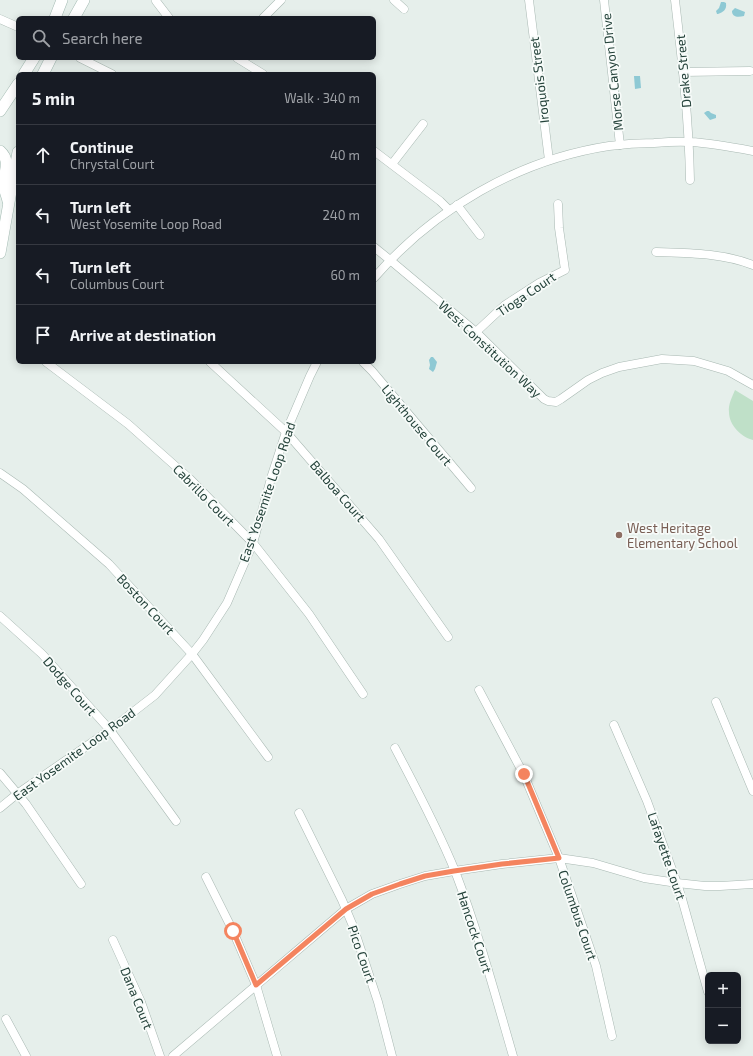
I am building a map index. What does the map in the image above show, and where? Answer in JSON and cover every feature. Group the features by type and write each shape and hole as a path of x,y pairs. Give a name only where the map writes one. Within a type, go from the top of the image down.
{"street":[{"path":"56,16 62,0"},
{"path":"75,16 84,0"},
{"path":"265,16 280,0"},
{"path":"394,0 404,9"},
{"name":"Iroquois Street","path":"530,0 549,160"},
{"name":"Morse Canyon Drive","path":"604,0 620,145"},
{"name":"Drake Street","path":"676,0 689,141 690,180"},
{"path":"156,1 167,16"},
{"path":"0,19 16,26"},
{"path":"25,72 33,60"},
{"path":"44,72 49,60"},
{"path":"84,60 108,72"},
{"path":"240,60 260,72"},
{"path":"683,72 750,71"},
{"path":"0,111 16,87"},
{"path":"392,164 423,124"},
{"path":"376,276 390,260 420,233 449,210 501,180 549,160 585,151 620,145 689,141 753,151"},
{"path":"0,151 7,161 4,186 9,203"},
{"path":"376,152 440,201 449,210"},
{"path":"0,253 16,163"},
{"name":"Tioga Court","path":"476,332 505,305 539,283 564,270 558,204"},
{"path":"457,205 480,235"},
{"name":"West Constitution Way","path":"376,249 476,332 544,399 551,402 556,402 578,386 602,373 619,367 662,359 694,361 728,371 753,384"},
{"path":"656,252 723,256 753,265"},
{"name":"Cabrillo Court","path":"49,364 128,424 190,478 252,543 309,614 363,694"},
{"name":"Balboa Court","path":"212,364 286,432 379,539 448,637"},
{"name":"East Yosemite Loop Road","path":"0,808 17,794 110,730 155,695 192,654 210,629 227,602 252,543 286,432 316,364"},
{"name":"Lighthouse Court","path":"365,364 471,488"},
{"name":"Boston Court","path":"0,473 23,489 109,564 192,654 268,757"},
{"name":"Dodge Court","path":"0,616 42,654 110,730 176,821"},
{"name":"Columbus Court","path":"479,690 524,774 559,858 596,966 612,1036"},
{"path":"716,702 753,791"},
{"name":"Lafayette Court","path":"614,725 647,801 677,883 705,981"},
{"name":"Hancock Court","path":"395,748 427,810 454,871 485,958 512,1056"},
{"path":"0,773 26,804 81,884"},
{"name":"Pico Court","path":"299,813 353,926 378,1002 392,1056"},
{"path":"173,1056 346,909 372,894 425,876 502,864 559,858 593,863 644,878 677,883 705,886 753,884"},
{"path":"206,877 233,931 256,985 277,1056"},
{"name":"Dana Court","path":"113,940 141,1002 160,1056"},
{"path":"6,1019 26,1056"}],"green space":[{"path":"735,390 753,401 753,440 736,430 731,421 729,407"}],"water":[{"path":"721,2 726,3 726,7 723,11 717,14 716,11"},
{"path":"735,8 745,12 744,16 734,16 732,11"},
{"path":"634,76 640,76 641,88 635,89"},
{"path":"707,111 716,115 716,118 710,120 704,113"},
{"path":"433,357 437,362 433,372 429,369 429,360"}],"place":[{"name":"West Heritage Elementary School","path":"619,535"}],"route":[{"path":"233,931 256,985 346,909 372,894 425,876 502,864 559,858 524,774"}]}
